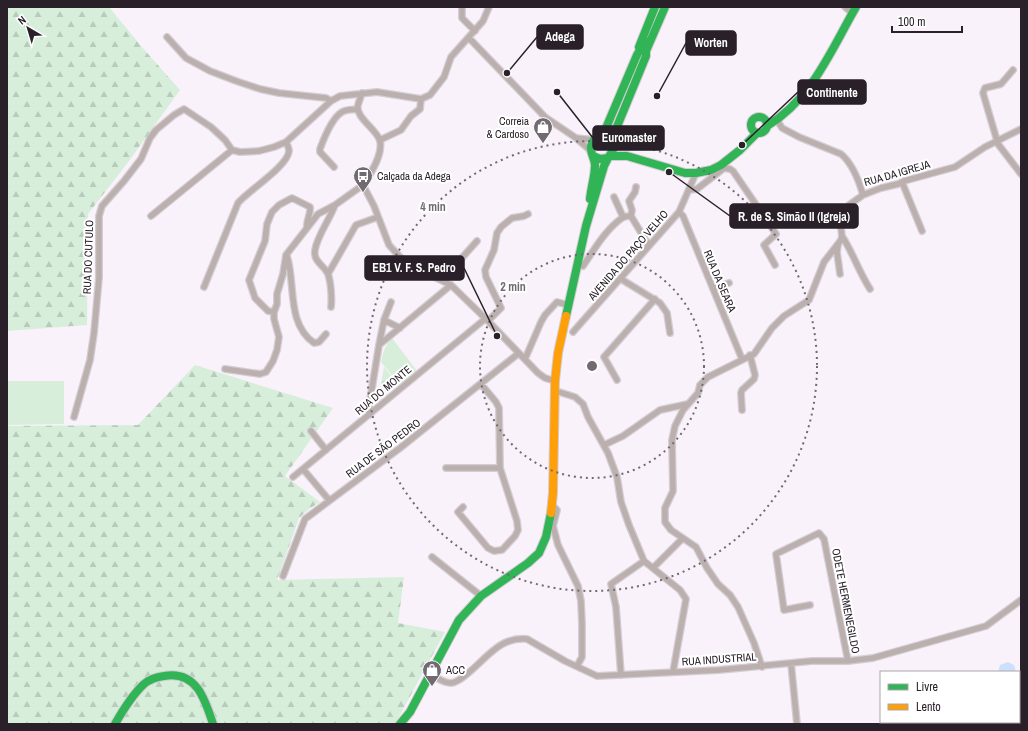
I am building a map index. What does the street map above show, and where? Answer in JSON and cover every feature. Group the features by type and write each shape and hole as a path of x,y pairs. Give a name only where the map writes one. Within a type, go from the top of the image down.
{"main road":[{"path":"641,56 638,48 655,7"},
{"path":"400,724 410,712 459,620 481,596 528,563 539,553 546,537 552,505 556,391 555,381 558,353 568,305 586,226 604,166 613,145 616,129 641,56 641,49 660,7"},
{"path":"586,226 594,164 591,146 606,128 641,56 646,51 665,7"},
{"path":"641,56 649,53 671,7"},
{"path":"766,123 777,120 807,90 831,54 854,10"},
{"path":"755,130 752,123 755,119 760,118 766,123"},
{"path":"755,130 764,132 766,123"},
{"path":"592,154 600,160 609,157 627,156 685,173 696,173 711,170 721,165 748,143 755,130"},
{"path":"596,139 606,138 627,156"},
{"path":"115,724 140,689 149,680 162,676 174,675 187,678 197,687 204,698 213,724"}],"street":[{"path":"462,7 462,18 475,31"},
{"path":"151,216 232,150 240,152 259,151 286,142 331,101 340,96 377,92 421,99 430,95 444,77 451,58 483,21 489,7"},
{"path":"845,7 854,10"},
{"path":"167,37 186,58 216,74 260,89 279,93 326,98 331,101"},
{"path":"469,38 545,117 576,138 592,154"},
{"path":"1014,70 1001,84 985,88 983,90 989,117 998,144 1021,174"},
{"path":"225,369 260,374 266,372 273,361 278,344 279,337 274,319 274,312 277,304 277,294 283,274 286,254 318,214 335,205 363,185 372,173 381,145 380,140 359,113 357,106 362,93"},
{"path":"380,140 405,127 411,116 420,109 421,99"},
{"name":"RUA DO CUTULO","path":"74,417 90,360 94,333 99,278 100,216 102,206 115,192 141,158 150,138 164,123 184,109 226,140 232,150"},
{"path":"334,167 320,152 322,142 328,129 341,113 348,110 358,109"},
{"name":"RUA DA IGREJA","path":"777,120 782,128 799,137 841,154 846,158 857,176 863,195 874,190 954,167 985,147 1021,129"},
{"path":"576,138 596,139"},
{"path":"204,287 238,203 242,197 260,184 286,158 289,150 286,142"},
{"path":"685,173 690,188 696,189 724,168 733,171 776,234 764,245 775,266"},
{"name":"AVENIDA DO PAÇO VELHO","path":"573,332 679,212 696,173"},
{"path":"902,182 922,231"},
{"path":"363,185 389,245 400,258 413,267 451,285 538,373 545,378 555,381"},
{"path":"636,187 635,192 629,201 632,216 649,246"},
{"path":"863,195 849,205 838,220 842,236 870,289"},
{"path":"614,197 624,217"},
{"path":"274,312 268,311 255,298 249,280 265,241 267,224 272,212 279,205 292,198 310,207 307,227"},
{"path":"331,307 332,299 328,274 316,259 315,250 319,238 335,205"},
{"name":"RUA DA SEARA","path":"679,212 683,216 742,359"},
{"name":"RUA DO MONTE","path":"293,477 501,308 486,277 486,270 494,250 497,233 501,226 512,218 528,214"},
{"path":"583,266 600,241 624,217 632,216"},
{"path":"328,274 356,225 378,217"},
{"path":"762,666 754,643 738,607 730,595 718,584 707,568 696,547 682,539 665,522 665,508 673,491 672,460 675,426 683,410 698,393 700,385 708,377 754,354 772,328 784,316 809,300 824,262 842,236"},
{"path":"439,279 460,260 477,241"},
{"path":"838,243 837,252 840,274"},
{"path":"286,254 290,265 292,294 298,323 307,338 314,343 319,342 326,334"},
{"path":"621,278 660,303 667,313 670,334"},
{"path":"713,289 729,283"},
{"path":"379,345 451,285"},
{"path":"617,380 604,357 655,299"},
{"path":"369,415 379,345 384,320 391,302"},
{"path":"525,359 545,315 557,302 568,305"},
{"path":"384,320 400,328"},
{"name":"RUA DE SÃO PEDRO","path":"283,576 305,519 400,448 519,353"},
{"path":"742,410 742,390 754,379 755,375 750,355"},
{"path":"463,507 458,512 488,548 494,551 502,550 515,536 518,530 517,522 500,468 499,408 481,384"},
{"path":"556,391 575,397 583,404 608,453 617,477 622,502 629,525 644,561 680,590 686,599 673,672"},
{"path":"604,445 623,436 660,410 688,404"},
{"path":"311,432 326,450"},
{"path":"446,468 500,468"},
{"path":"303,469 329,500"},
{"path":"552,505 557,510 553,526 558,545 578,586 581,602 582,657 577,666"},
{"name":"ODETE HERMENEGILDO","path":"810,604 784,610 776,554 819,534 824,539 848,661"},
{"path":"653,568 682,539"},
{"path":"432,557 481,596"},
{"path":"621,675 616,607 611,584 644,561"},
{"name":"RUA INDUSTRIAL","path":"431,674 439,680 450,683 460,680 497,646 511,640 523,639 527,639 597,676 719,670 812,661 848,661 873,658 986,626 1021,600"},
{"path":"791,663 797,724"}],"green space":[{"path":"7,7 109,7 180,90 129,161 88,214 87,325 7,331"},
{"path":"392,338 417,371 400,385 381,362 385,349"},
{"path":"195,365 333,408 285,476 320,502 299,518 277,580 404,577 398,623 445,632 395,724 7,724 7,426 138,425"},
{"path":"384,367 398,384 379,398 379,396"},
{"path":"7,381 64,381 64,424 7,425"}],"water":[{"path":"1008,662 1014,665 1016,671 998,671 1000,665"}],"traffic: fast":[{"path":"639,47 655,7"},
{"path":"612,142 646,56 646,51 665,7"},
{"path":"767,126 783,115 808,88 829,56 856,7"},
{"path":"598,138 606,128 637,55 645,41"},
{"path":"759,117 766,122 767,125 762,132 759,133 752,128 751,125 756,118 759,117"},
{"path":"611,156 627,156 685,173 696,173 711,170 721,165 740,150 757,133"},
{"path":"590,199 595,169 591,149 592,142 595,139 602,138 606,139 612,145 613,150 608,158 600,159 593,156"},
{"path":"566,316 586,226 604,166 608,158"},
{"path":"400,724 410,712 459,620 481,596 528,563 539,553 546,537 551,513"},
{"path":"115,724 132,698 144,684 156,678 175,675 184,677 198,688 213,724"}],"traffic: slow":[{"path":"551,513 553,493 555,381 558,353 566,316"}],"place":[{"name":"Adega","path":"507,73"},
{"name":"Euromaster","path":"557,92"},
{"name":"Worten","path":"657,96"},
{"name":"Correia & Cardoso","path":"543,144"},
{"name":"Continente","path":"742,145"},
{"name":"R. de S. Simão II (Igreja)","path":"669,172"},
{"name":"Calçada da Adega","path":"363,193"},
{"name":"EB1 V. F. S. Pedro","path":"497,336"},
{"name":"ACC","path":"432,687"}]}
